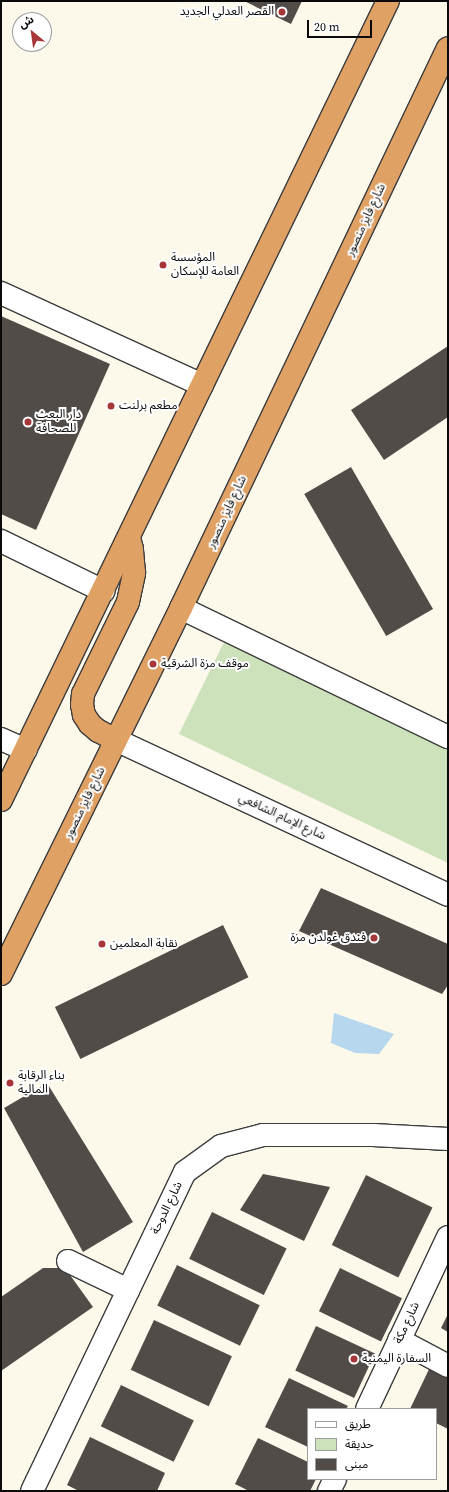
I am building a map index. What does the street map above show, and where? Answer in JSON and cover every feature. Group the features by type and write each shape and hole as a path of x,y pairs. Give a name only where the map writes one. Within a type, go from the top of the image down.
{"highway":[{"path":"1,800 388,1"},
{"name":"شارع فايز منصور","path":"1,974 181,608 448,48"},
{"path":"116,740 98,731 90,724 84,715 82,705 83,694 130,595 134,561 129,538"}],"street":[{"path":"1,293 202,385"},
{"path":"1,541 103,591"},
{"path":"181,608 448,737"},
{"path":"1,739 26,750"},
{"name":"شارع الإمام الشافعي","path":"116,740 448,895"},
{"name":"شارع الدوحة","path":"32,1491 185,1172 221,1146 263,1135 373,1135 448,1139"},
{"name":"شارع مكة","path":"367,1408 448,1237"},
{"path":"68,1261 128,1290"},
{"path":"399,1340 448,1366"},
{"path":"329,1491 334,1480"}],"green space":[{"path":"224,642 448,749 448,863 179,734"}],"water":[{"path":"334,1013 394,1034 379,1054 355,1053 331,1043"}],"building":[{"name":"القصر العدلي الجديد","path":"244,1 302,1 291,24"},
{"path":"1,316 110,364 36,530 1,514"},
{"path":"448,346 448,417 384,460 351,410"},
{"path":"351,467 433,609 386,636 304,494"},
{"name":"فندق غولدن مزة","path":"321,888 448,944 448,985 442,994 299,931"},
{"path":"223,925 248,977 80,1059 55,1007"},
{"path":"47,1083 133,1222 83,1252 4,1108"},
{"path":"263,1174 330,1187 304,1241 240,1210"},
{"path":"366,1175 433,1207 398,1278 332,1245"},
{"path":"212,1212 287,1248 264,1295 189,1259"},
{"path":"177,1265 260,1305 240,1346 157,1305"},
{"path":"43,1268 65,1268 93,1307 1,1371 1,1297"},
{"path":"340,1268 402,1298 381,1341 319,1311"},
{"path":"448,1314 448,1332 441,1328"},
{"path":"154,1320 232,1356 209,1406 131,1370"},
{"path":"316,1326 375,1353 354,1398 295,1370"},
{"path":"432,1363 448,1371 448,1429 437,1424 437,1408 410,1408"},
{"path":"289,1378 348,1406 347,1408 307,1408 307,1447 265,1427"},
{"path":"121,1385 194,1421 174,1462 101,1426"},
{"path":"90,1437 165,1473 157,1491 79,1491 67,1485"},
{"path":"258,1438 307,1462 307,1480 316,1480 310,1491 249,1491 235,1484"}],"place":[{"name":"القصر العدلي الجديد","path":"282,12"},
{"name":"المؤسسة العامة للإسكان","path":"163,265"},
{"name":"مطعم برلنت","path":"111,406"},
{"name":"دار البعث للصحافة","path":"28,422"},
{"name":"موقف مزة الشرقية","path":"153,664"},
{"name":"فندق غولدن مزة","path":"374,938"},
{"name":"نقابة المعلمين","path":"102,944"},
{"name":"بناء الرقابة المالية","path":"10,1083"},
{"name":"السفارة اليمنية","path":"354,1359"}]}
